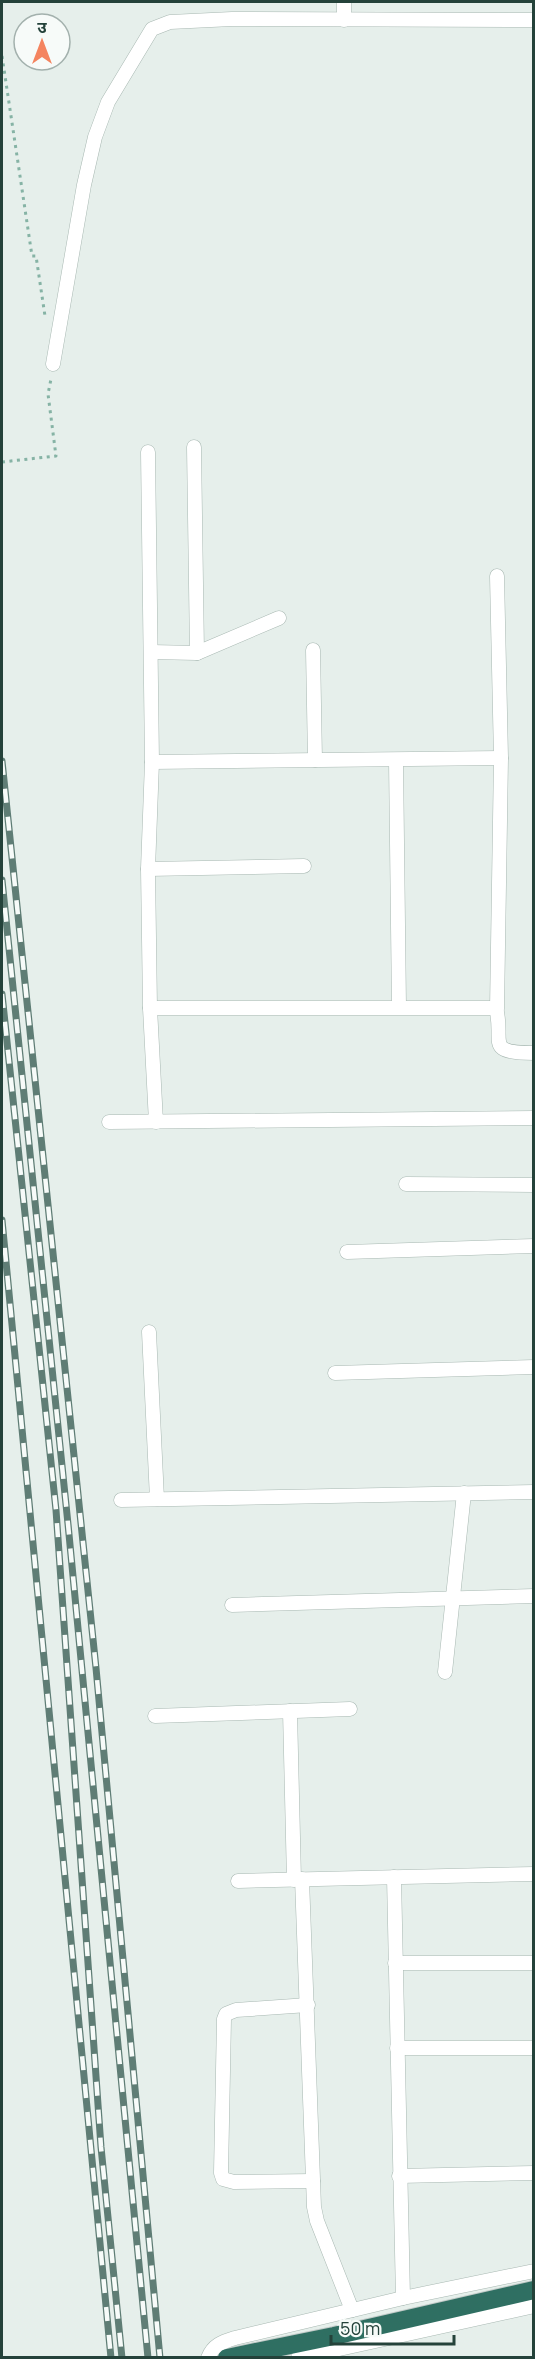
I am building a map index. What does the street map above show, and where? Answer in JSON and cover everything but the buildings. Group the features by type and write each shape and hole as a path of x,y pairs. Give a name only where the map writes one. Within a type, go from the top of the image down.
{"highway":[{"path":"227,2358 534,2290"}],"street":[{"path":"344,2 344,20"},
{"path":"53,364 84,184 95,137 108,102 152,29 170,21 534,20"},
{"path":"194,447 197,653"},
{"path":"148,452 152,762 148,870 150,1008 156,1122"},
{"path":"497,576 501,758 498,1037 505,1052 534,1053"},
{"path":"151,652 197,653 279,618"},
{"path":"313,650 315,760"},
{"path":"152,762 501,758"},
{"path":"396,760 399,1007"},
{"path":"148,870 304,866"},
{"path":"150,1008 497,1009"},
{"path":"109,1122 534,1118"},
{"path":"406,1184 534,1185"},
{"path":"347,1252 534,1246"},
{"path":"149,1332 157,1499"},
{"path":"335,1373 534,1367"},
{"path":"121,1500 534,1492"},
{"path":"445,1672 464,1493"},
{"path":"232,1605 534,1596"},
{"path":"154,1716 350,1709"},
{"path":"290,1711 298,1880 308,2005 316,2221 352,2310"},
{"path":"238,1881 534,1874"},
{"path":"394,1877 403,2298"},
{"path":"395,1963 534,1963"},
{"path":"308,2005 236,2010 226,2014 224,2019 220,2173 226,2181 234,2182 313,2181"},
{"path":"396,2048 534,2048"},
{"path":"399,2176 534,2173"},
{"path":"208,2358 211,2350 218,2344 235,2338 403,2298 534,2271"},
{"path":"298,2358 534,2306"}],"path":[{"path":"2,56 32,256 36,256 46,321"},
{"path":"2,462 56,456 48,394 53,364"}],"railway":[{"path":"2,761 96,1668 160,2358"},
{"path":"2,880 68,1524 148,2358"},
{"path":"2,994 56,1510 101,2147 122,2358"},
{"path":"2,1220 111,2358"}]}
